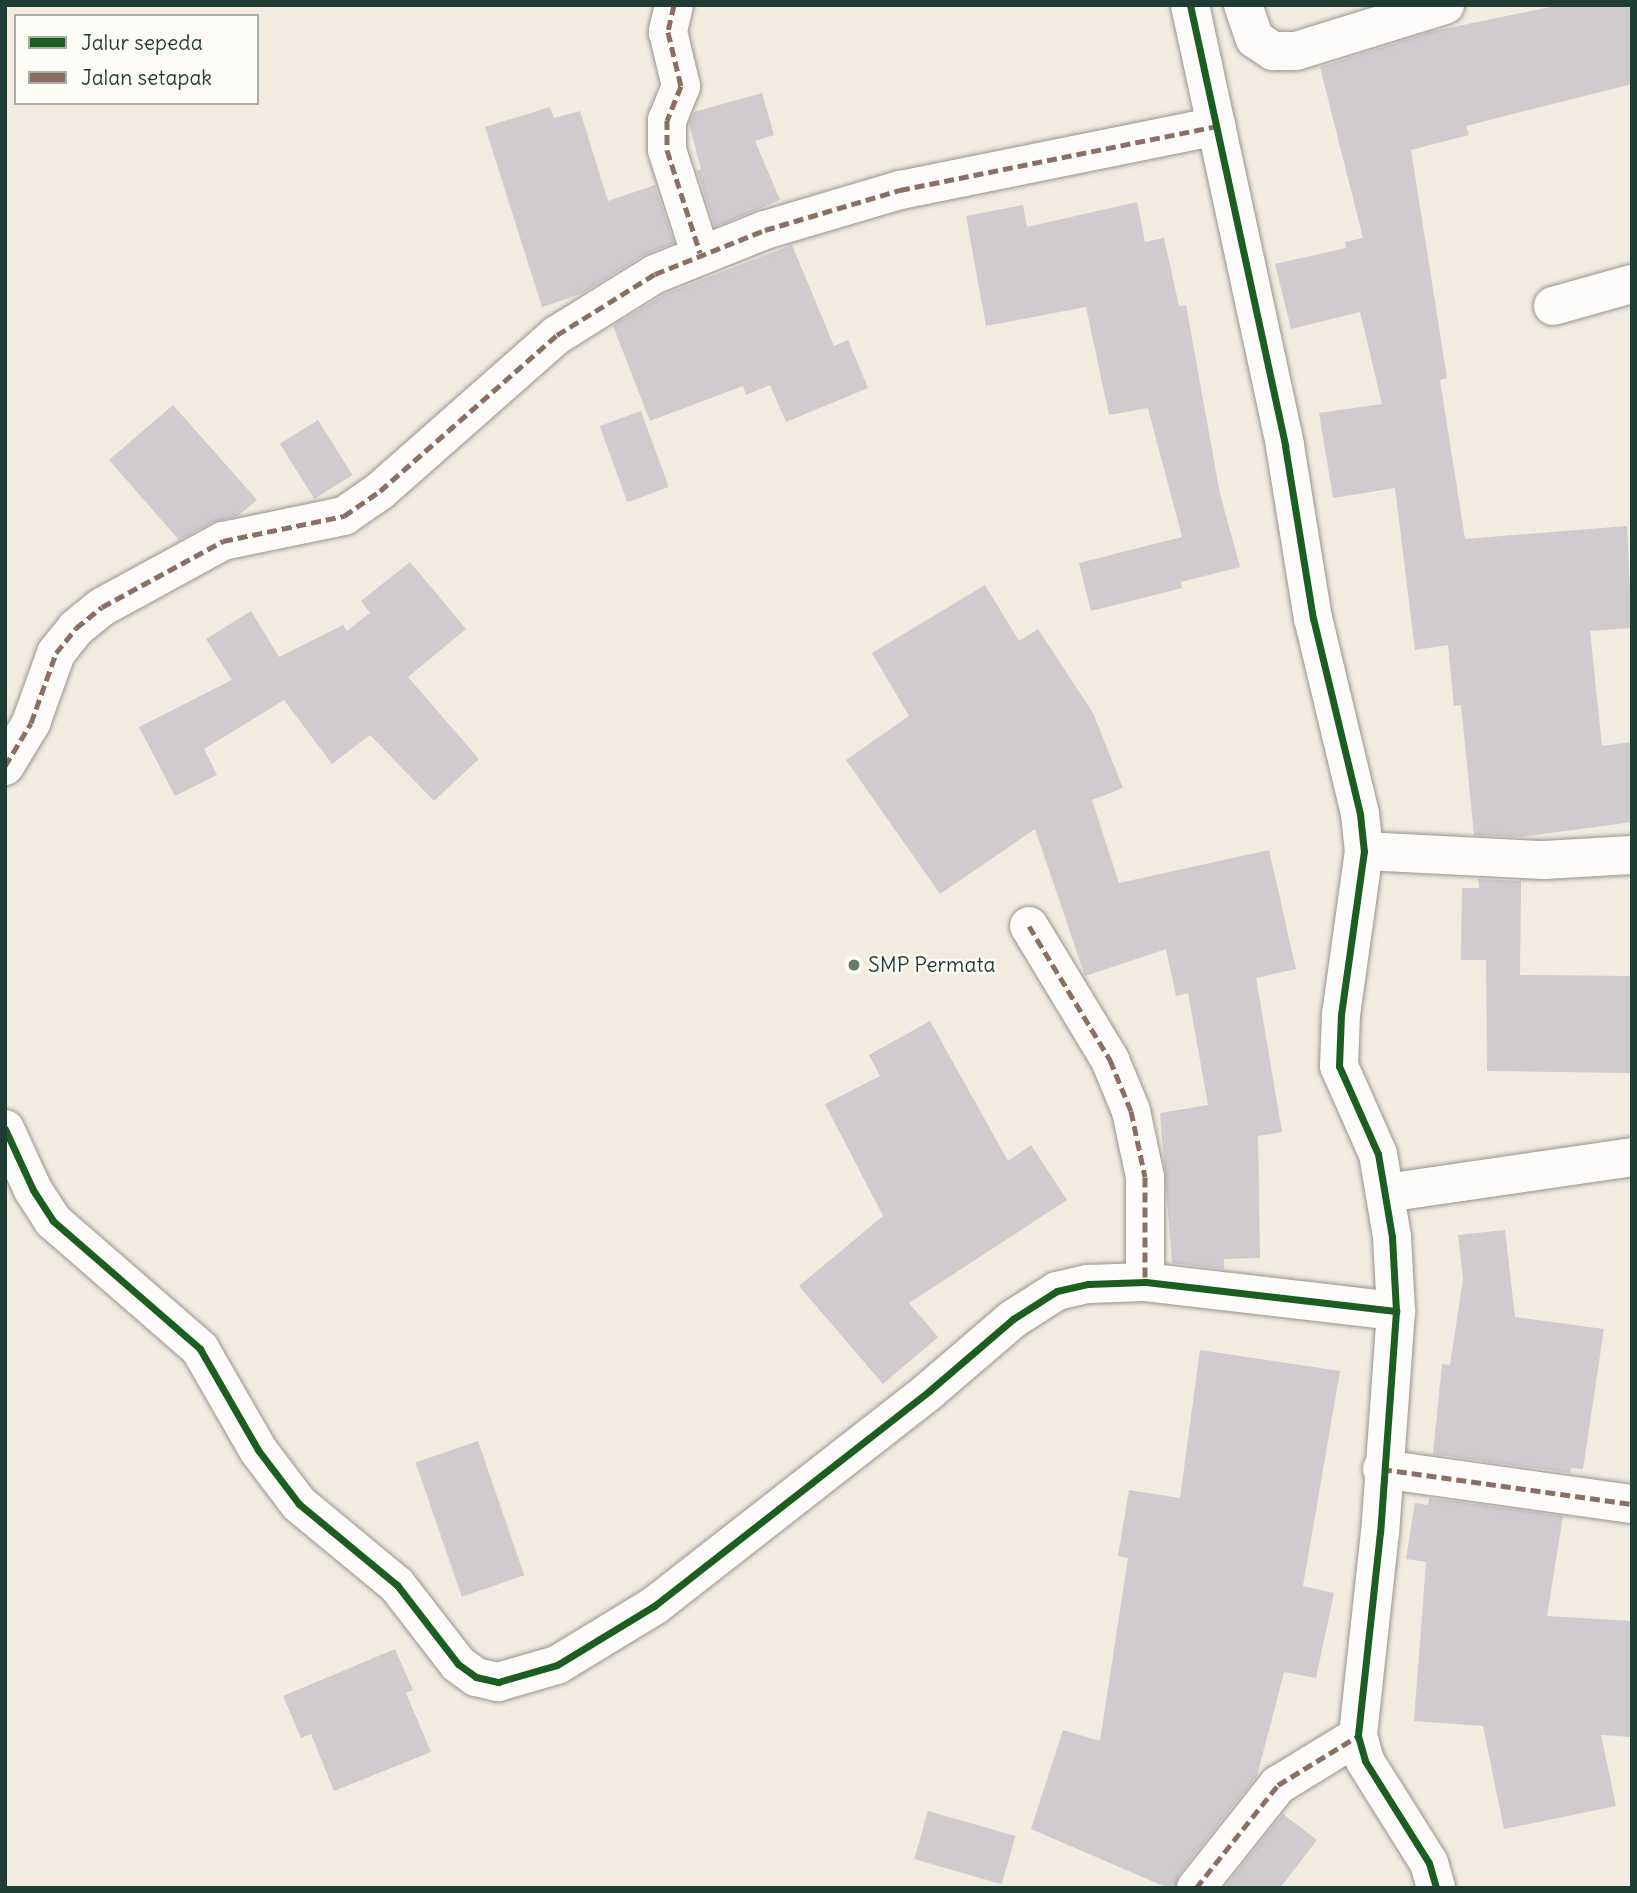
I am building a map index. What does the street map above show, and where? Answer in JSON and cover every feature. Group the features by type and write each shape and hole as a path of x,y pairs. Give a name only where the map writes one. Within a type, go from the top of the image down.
{"street":[{"path":"674,5 668,32 681,86 667,120 667,150 701,253"},
{"path":"1190,5 1285,446 1313,618 1352,766 1364,851 1341,1014 1339,1066 1371,1134 1386,1193 1396,1311 1357,1736 1365,1761 1429,1863 1436,1888"},
{"path":"1243,5 1255,38 1273,51 1296,51 1445,5"},
{"path":"5,766 32,723 56,653 76,628 103,607 223,541 344,516 380,491 557,335 654,274 701,253 900,190 1217,126"},
{"path":"1553,306 1632,284"},
{"path":"1364,851 1544,860 1632,855"},
{"path":"1029,926 1110,1060 1131,1111 1146,1177 1145,1282"},
{"path":"5,1129 33,1190 53,1221 200,1349 258,1450 292,1496 316,1522 397,1585 458,1664 476,1678 498,1682 557,1665 654,1606 1036,1303 1057,1291 1088,1284 1145,1282 1396,1311"},
{"path":"1386,1193 1632,1157"},
{"path":"1382,1469 1632,1504"},
{"path":"1196,1888 1246,1820 1278,1786 1357,1736"}],"building":[{"path":"1560,5 1632,5 1632,84 1466,126 1469,135 1411,150 1447,378 1440,380 1465,539 1627,526 1632,628 1590,631 1602,746 1632,742 1632,822 1521,837 1474,835 1461,705 1454,706 1448,645 1415,650 1395,488 1333,498 1319,413 1382,404 1360,312 1291,329 1275,264 1346,248 1345,242 1363,238 1320,67 1434,31"},
{"path":"762,93 774,135 755,141 780,200 715,227 697,171 701,169 689,124 694,112"},
{"path":"550,107 554,118 580,111 608,201 655,185 674,243 644,255 581,294 542,307 485,127"},
{"path":"1137,202 1145,242 1164,238 1179,306 1186,305 1220,494 1240,567 1181,582 1182,588 1091,611 1079,563 1182,537 1148,408 1109,415 1086,307 986,326 966,216 1023,205 1027,227"},
{"path":"792,245 834,346 848,340 868,388 786,422 770,385 746,395 743,386 650,421 613,326 665,294"},
{"path":"173,405 257,500 238,516 213,522 179,540 109,460"},
{"path":"641,411 669,487 627,502 600,426"},
{"path":"318,420 352,475 314,499 280,444"},
{"path":"410,562 466,629 408,677 479,759 434,801 370,735 332,764 284,700 204,749 217,775 175,796 139,727 232,680 206,639 251,611 279,657 343,625 347,631 370,613 361,601"},
{"path":"985,585 1019,641 1038,629 1093,713 1123,788 1092,800 1119,883 1269,850 1296,969 1256,978 1282,1132 1258,1136 1260,1258 1224,1259 1224,1269 1172,1263 1160,1113 1208,1105 1188,993 1176,996 1166,949 1085,976 1035,829 940,894 846,760 909,716 872,653"},
{"path":"1478,879 1521,881 1520,975 1632,976 1632,1073 1487,1071 1486,960 1461,960 1462,888 1479,888"},
{"path":"930,1021 1008,1161 1031,1145 1067,1200 909,1303 938,1337 883,1384 799,1286 883,1216 825,1104 880,1076 869,1055"},
{"path":"1505,1230 1515,1317 1604,1329 1583,1469 1571,1468 1570,1473 1433,1454 1442,1364 1450,1365 1463,1279 1458,1235"},
{"path":"1200,1350 1340,1371 1303,1586 1334,1593 1316,1678 1284,1672 1257,1776 1179,1874 1175,1888 1168,1888 1031,1829 1063,1730 1100,1741 1128,1558 1118,1556 1129,1490 1180,1498"},
{"path":"478,1441 524,1575 462,1597 416,1462"},
{"path":"1429,1498 1563,1516 1547,1616 1632,1621 1632,1737 1601,1735 1616,1806 1504,1829 1483,1726 1414,1721 1426,1562 1406,1559 1415,1503 1428,1505"},
{"path":"395,1649 413,1690 406,1693 431,1752 334,1791 311,1734 301,1738 283,1696"},
{"path":"928,1811 1015,1836 1002,1884 914,1859"},
{"path":"1283,1814 1317,1840 1280,1888 1224,1888"}],"marked path":[{"path":"674,5 668,32 681,86 667,120 667,150 700,253"},
{"path":"5,766 31,723 56,653 76,628 102,607 223,541 344,516 380,491 557,335 655,274 765,230 900,190 1217,126"},
{"path":"1029,926 1110,1060 1131,1111 1145,1177 1145,1282"},
{"path":"1382,1469 1632,1504"},
{"path":"1196,1888 1278,1785 1358,1736"}],"cycle path":[{"path":"1190,5 1285,446 1313,618 1360,814 1364,851 1341,1014 1339,1066 1378,1154 1392,1237 1396,1311 1380,1532 1358,1736 1365,1761 1429,1863 1436,1888"},
{"path":"5,1129 33,1190 53,1221 200,1349 258,1450 299,1504 397,1585 458,1664 476,1677 498,1682 557,1665 654,1606 929,1391 1013,1319 1057,1291 1088,1284 1145,1282 1396,1311"}],"place":[{"name":"SMP Permata","path":"854,965"}]}
